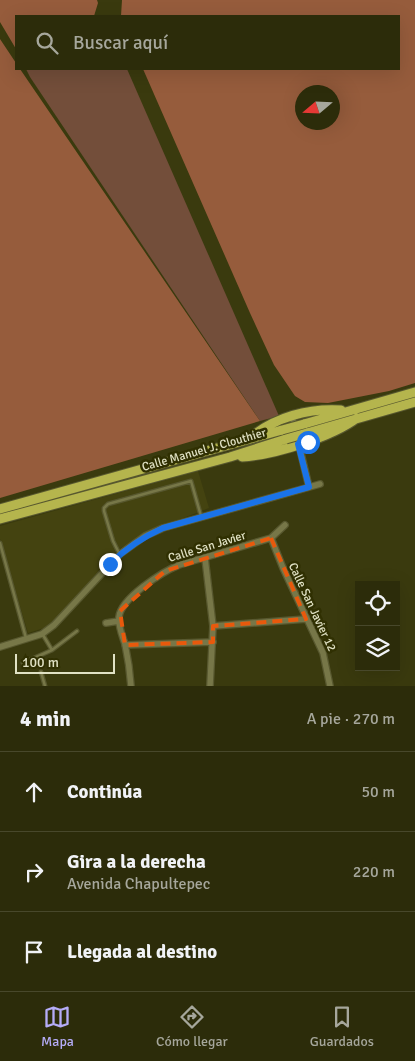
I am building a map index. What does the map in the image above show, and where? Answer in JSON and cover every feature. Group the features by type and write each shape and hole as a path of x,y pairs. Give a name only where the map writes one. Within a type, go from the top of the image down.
{"main road":[{"name":"Calle Manuel J. Clouthier","path":"0,519 230,457 286,439 305,428 348,411 415,392"},
{"name":"Calle Manuel J. Clouthier","path":"0,509 282,430 305,428 357,418 415,402"},
{"path":"246,440 268,425 292,416 317,410 348,411"},
{"path":"230,457 261,455 298,444 335,431 357,418"}],"street":[{"path":"292,416 309,487"},
{"path":"0,648 42,634 64,615 120,554 154,532 320,484"},
{"name":"Calle San Javier","path":"119,618 124,606 142,588 165,571 271,538 285,525"},
{"name":"Calle San Javier 12","path":"271,538 323,653 330,686"},
{"path":"205,558 213,626 210,686"},
{"path":"106,623 119,618 131,686"},
{"path":"213,626 306,619"},
{"path":"125,645 212,642"}],"lane":[{"path":"120,554 113,541 104,511 108,504 191,481 202,517"},
{"path":"0,543 26,640"},
{"path":"23,663 52,650 77,631"},
{"path":"42,634 52,650"},
{"path":"41,672 45,686"}],"highlighted area":[{"path":"271,538 306,619 213,626 213,642 125,645 120,611 165,571"}],"shaded area":[{"path":"0,0 97,0 98,3 94,15 15,15 15,47 0,22"},
{"path":"122,0 415,0 415,383 389,391 328,403 305,402 295,396 274,365 143,70 400,70 400,15 121,15"},
{"path":"0,39 15,62 15,70 21,70 260,421 0,498"},
{"path":"26,70 127,70 279,416 260,421"},
{"path":"198,471 209,508 152,530 117,550 58,617 44,628 28,633 0,539 0,526"}],"route":[{"path":"110,564 130,546 145,536 163,528 309,487 298,444 308,442"}]}
